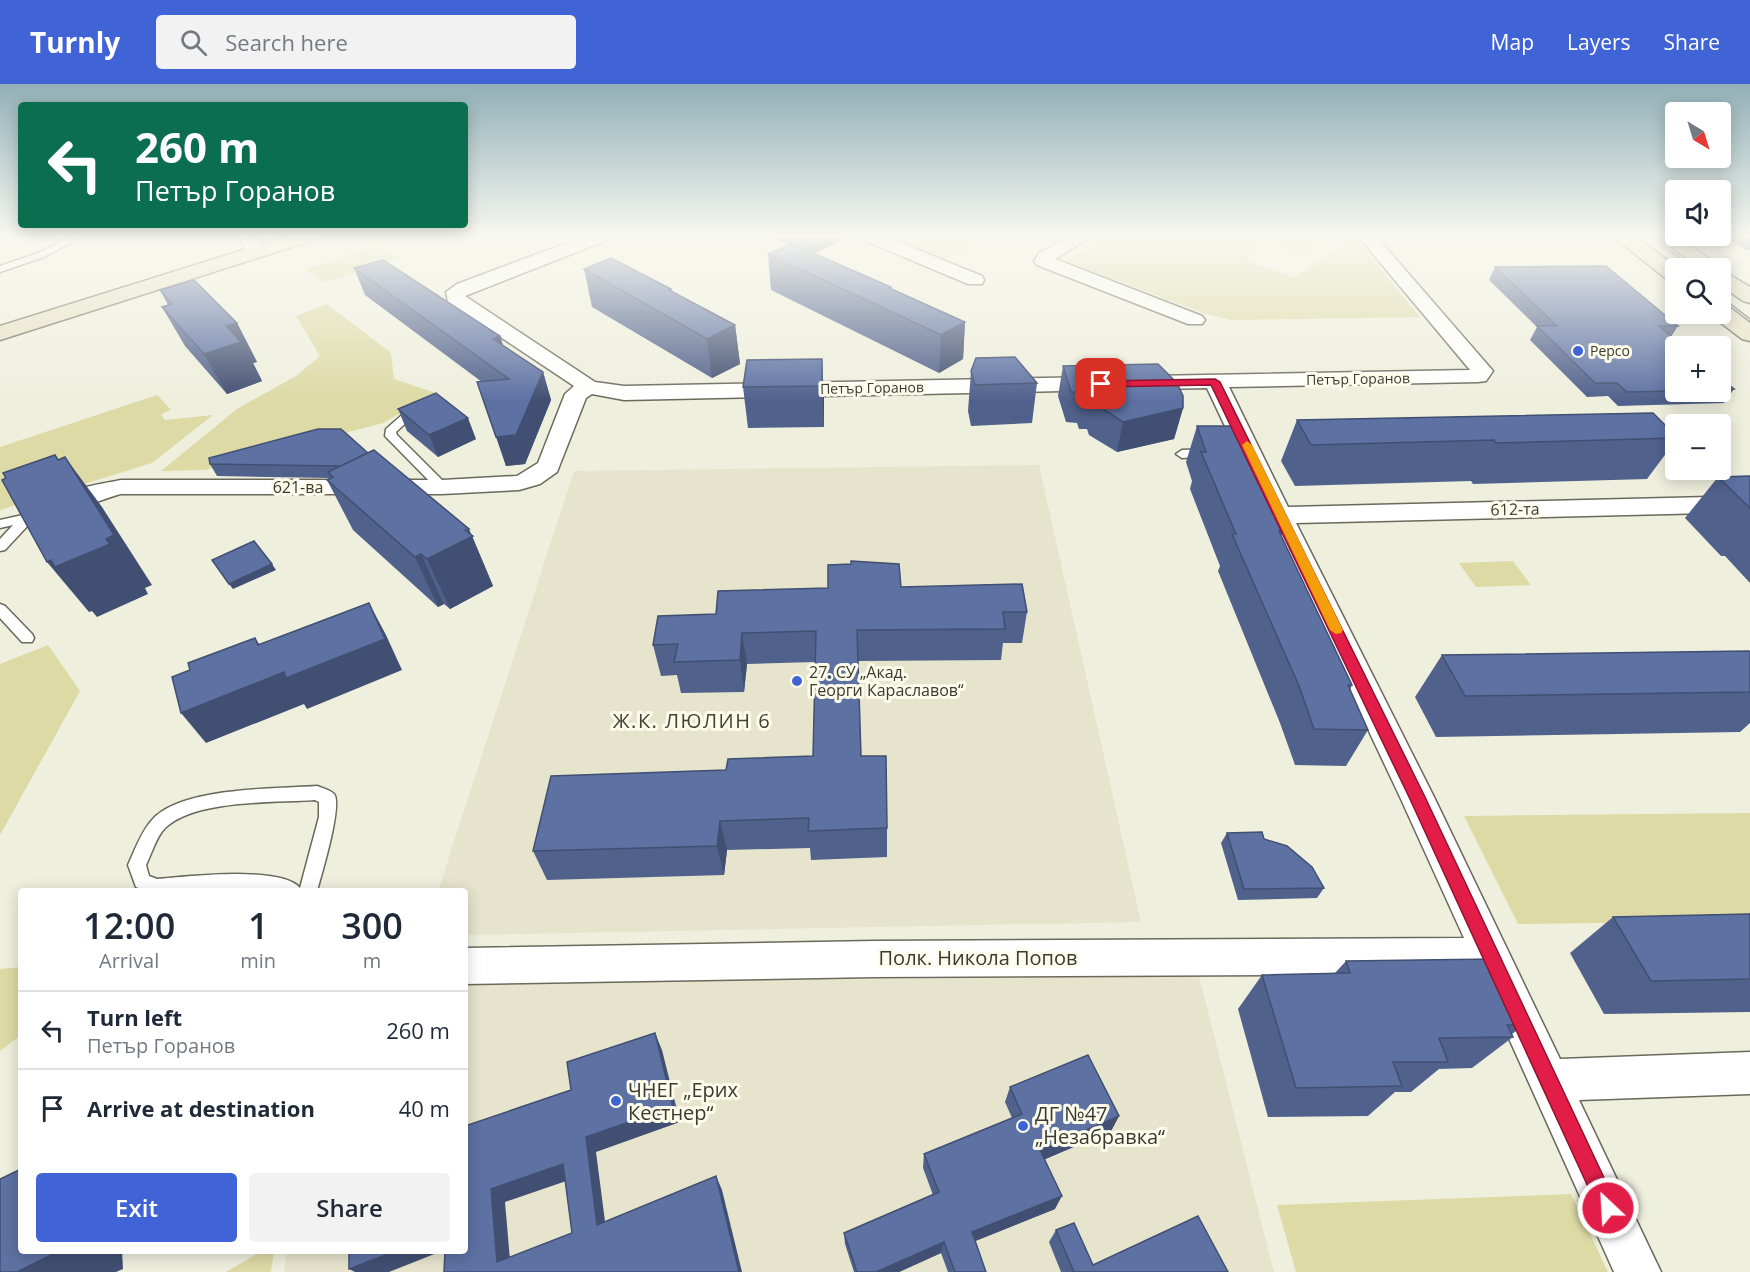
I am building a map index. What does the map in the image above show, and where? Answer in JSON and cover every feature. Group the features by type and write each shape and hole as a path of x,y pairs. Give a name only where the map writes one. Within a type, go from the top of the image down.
{"main road":[{"path":"0,333 120,290"},
{"path":"1731,319 1750,334"}],"street":[{"name":"Петър Горанов","path":"461,290 454,295 457,300 589,387 624,393 1474,377 1481,374 1480,368 1414,290"},
{"path":"1119,290 1195,320"},
{"path":"1215,382 1245,452 1281,515 1491,956 1638,1272"},
{"name":"621-ва","path":"27,518 89,494 121,486 442,487 506,485 531,479 549,467 576,394 589,387"},
{"name":"612-та","path":"1281,515 1746,507"},
{"name":"Полк. Никола Попов","path":"468,966 887,959 1491,956"},
{"path":"1547,1080 1750,1073"}],"lane":[{"path":"433,405 407,416 390,431 391,436 442,487"},
{"path":"1182,454 1216,453"},
{"path":"0,526 27,518"},
{"path":"0,548 27,518"},
{"path":"0,609 27,638"},
{"path":"281,888 254,881 156,887 142,881 137,865 158,824 170,813 195,804 317,794 328,799 310,888"}],"shaded area":[{"path":"1143,290 1398,290 1420,317 1231,320 1206,314"},
{"path":"327,304 391,353 394,379 436,393 383,423 205,470 161,471 237,409 296,376 320,356 296,316"},
{"path":"157,395 171,410 161,414 165,420 213,415 152,463 0,510 0,447"},
{"name":"27. СУ „Акад. Георги Караславов“","path":"1039,465 1141,922 468,935 468,888 439,888 574,471"},
{"path":"1513,561 1531,585 1476,587 1459,563"},
{"path":"48,645 80,691 0,835 0,664"},
{"path":"1750,813 1750,921 1518,924 1464,816"},
{"path":"18,967 18,1037 0,1051 0,969"},
{"path":"1199,976 1274,1272 284,1272 287,1254 468,1254 468,983"},
{"path":"1571,1194 1608,1272 1296,1272 1277,1205"},
{"path":"257,1254 274,1254 271,1272 226,1272"}],"building":[{"path":"160,290 204,290 237,323 226,326 241,342 204,354 162,307 172,304"},
{"path":"385,290 430,290 500,336 493,339 543,372 516,435 496,437 477,382 509,379"},
{"path":"622,290 670,290 735,325 707,339"},
{"path":"846,290 894,290 965,322 941,335"},
{"path":"1520,290 1635,290 1665,315 1665,324 1678,326 1659,326 1671,336 1665,336 1665,391 1627,392 1617,383 1595,383 1537,326 1557,326"},
{"path":"1015,357 1037,383 975,385 971,371 976,358"},
{"path":"822,359 822,386 743,387 747,360"},
{"path":"1158,364 1177,383 1183,396 1183,408 1123,422 1095,404 1093,399 1085,399 1082,393 1071,392 1063,366"},
{"path":"436,393 468,418 429,435 398,409"},
{"path":"1653,413 1665,425 1665,438 1311,445 1297,420"},
{"path":"1197,426 1234,426 1283,531 1279,531 1352,685 1348,685 1368,730 1314,729 1299,686 1232,534 1236,534 1201,452 1206,452"},
{"path":"318,429 341,429 368,453 341,466 210,464 209,458"},
{"path":"374,450 469,529 465,530 473,536 427,559 421,554 415,557 327,480 333,477 328,472"},
{"path":"55,455 58,460 65,457 114,535 106,539 110,544 55,567 51,560 47,562 2,480 6,478 3,473"},
{"path":"1750,476 1750,508 1721,480 1731,480 1731,477"},
{"path":"254,541 272,564 229,584 212,560"},
{"path":"851,561 899,564 901,587 1022,584 1027,612 1003,612 1005,629 857,630 861,756 886,756 887,828 808,831 809,818 720,821 717,846 533,851 551,776 726,770 728,759 813,756 816,631 742,633 740,660 674,662 678,644 653,645 658,616 716,614 718,591 828,588 828,565 851,564"},
{"path":"369,603 385,639 286,678 284,672 181,713 172,677 190,670 188,663 255,638 258,645"},
{"path":"1749,651 1750,692 1465,696 1442,655"},
{"path":"1262,832 1264,839 1287,846 1312,867 1324,888 1244,889 1227,833"},
{"path":"1750,914 1750,979 1651,981 1613,917"},
{"path":"1493,959 1524,1025 1507,1025 1513,1037 1439,1038 1448,1062 1393,1062 1402,1086 1296,1088 1262,975 1350,973 1346,961"},
{"path":"655,1033 673,1107 586,1137 597,1225 716,1176 739,1272 444,1272 445,1254 468,1254 468,1125 571,1090 567,1062","holes":["563,1164 572,1233 497,1262 491,1189"]},
{"path":"1088,1055 1119,1116 1040,1150 1062,1196 972,1232 986,1272 955,1272 944,1242 876,1272 857,1272 844,1233 939,1192 924,1154 1022,1114 1010,1087"},
{"path":"18,1170 18,1254 53,1254 17,1272 0,1272 0,1179"},
{"path":"1198,1216 1228,1272 1074,1272 1056,1230 1074,1223 1093,1265"},
{"path":"349,1254 388,1254 349,1269"}],"tram line":[{"path":"1731,304 1750,319"}],"slow traffic":[{"path":"1247,445 1336,630"}],"place":[{"name":"Pepco","path":"1578,351"},
{"name":"27. СУ „Акад. Георги Караславов“","path":"797,681"},
{"name":"ЧНЕГ „Ерих Кестнер“","path":"616,1101"},
{"name":"ДГ №47 „Незабравка“","path":"1023,1126"}],"district":[{"name":"Ж.К. ЛЮЛИН 6","path":"692,721"}],"route":[{"path":"1101,384 1215,382 1417,797 1608,1208"}]}
